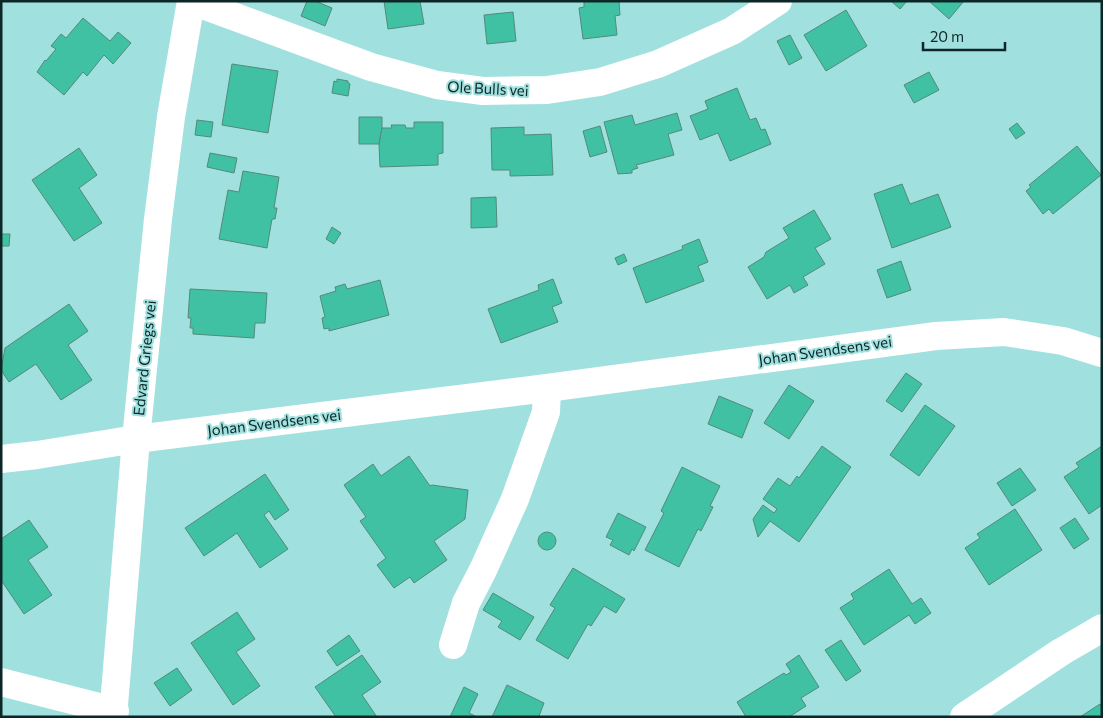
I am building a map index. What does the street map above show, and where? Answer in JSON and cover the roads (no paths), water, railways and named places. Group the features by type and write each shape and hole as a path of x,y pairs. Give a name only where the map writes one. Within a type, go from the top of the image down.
{"street":[{"name":"Ole Bulls vei","path":"192,1 371,67 437,85 484,91 547,90 600,82 658,64 732,31 778,1"},
{"name":"Edvard Griegs vei","path":"114,714 136,438 158,219 171,117 192,1"},
{"name":"Johan Svendsens vei","path":"1,459 37,455 136,438 547,388 936,336 1004,332 1062,341 1102,352"},
{"path":"453,645 466,603 515,499 546,412 547,388"},
{"path":"964,717 1061,652 1102,628"},
{"path":"1,682 114,714"}]}
